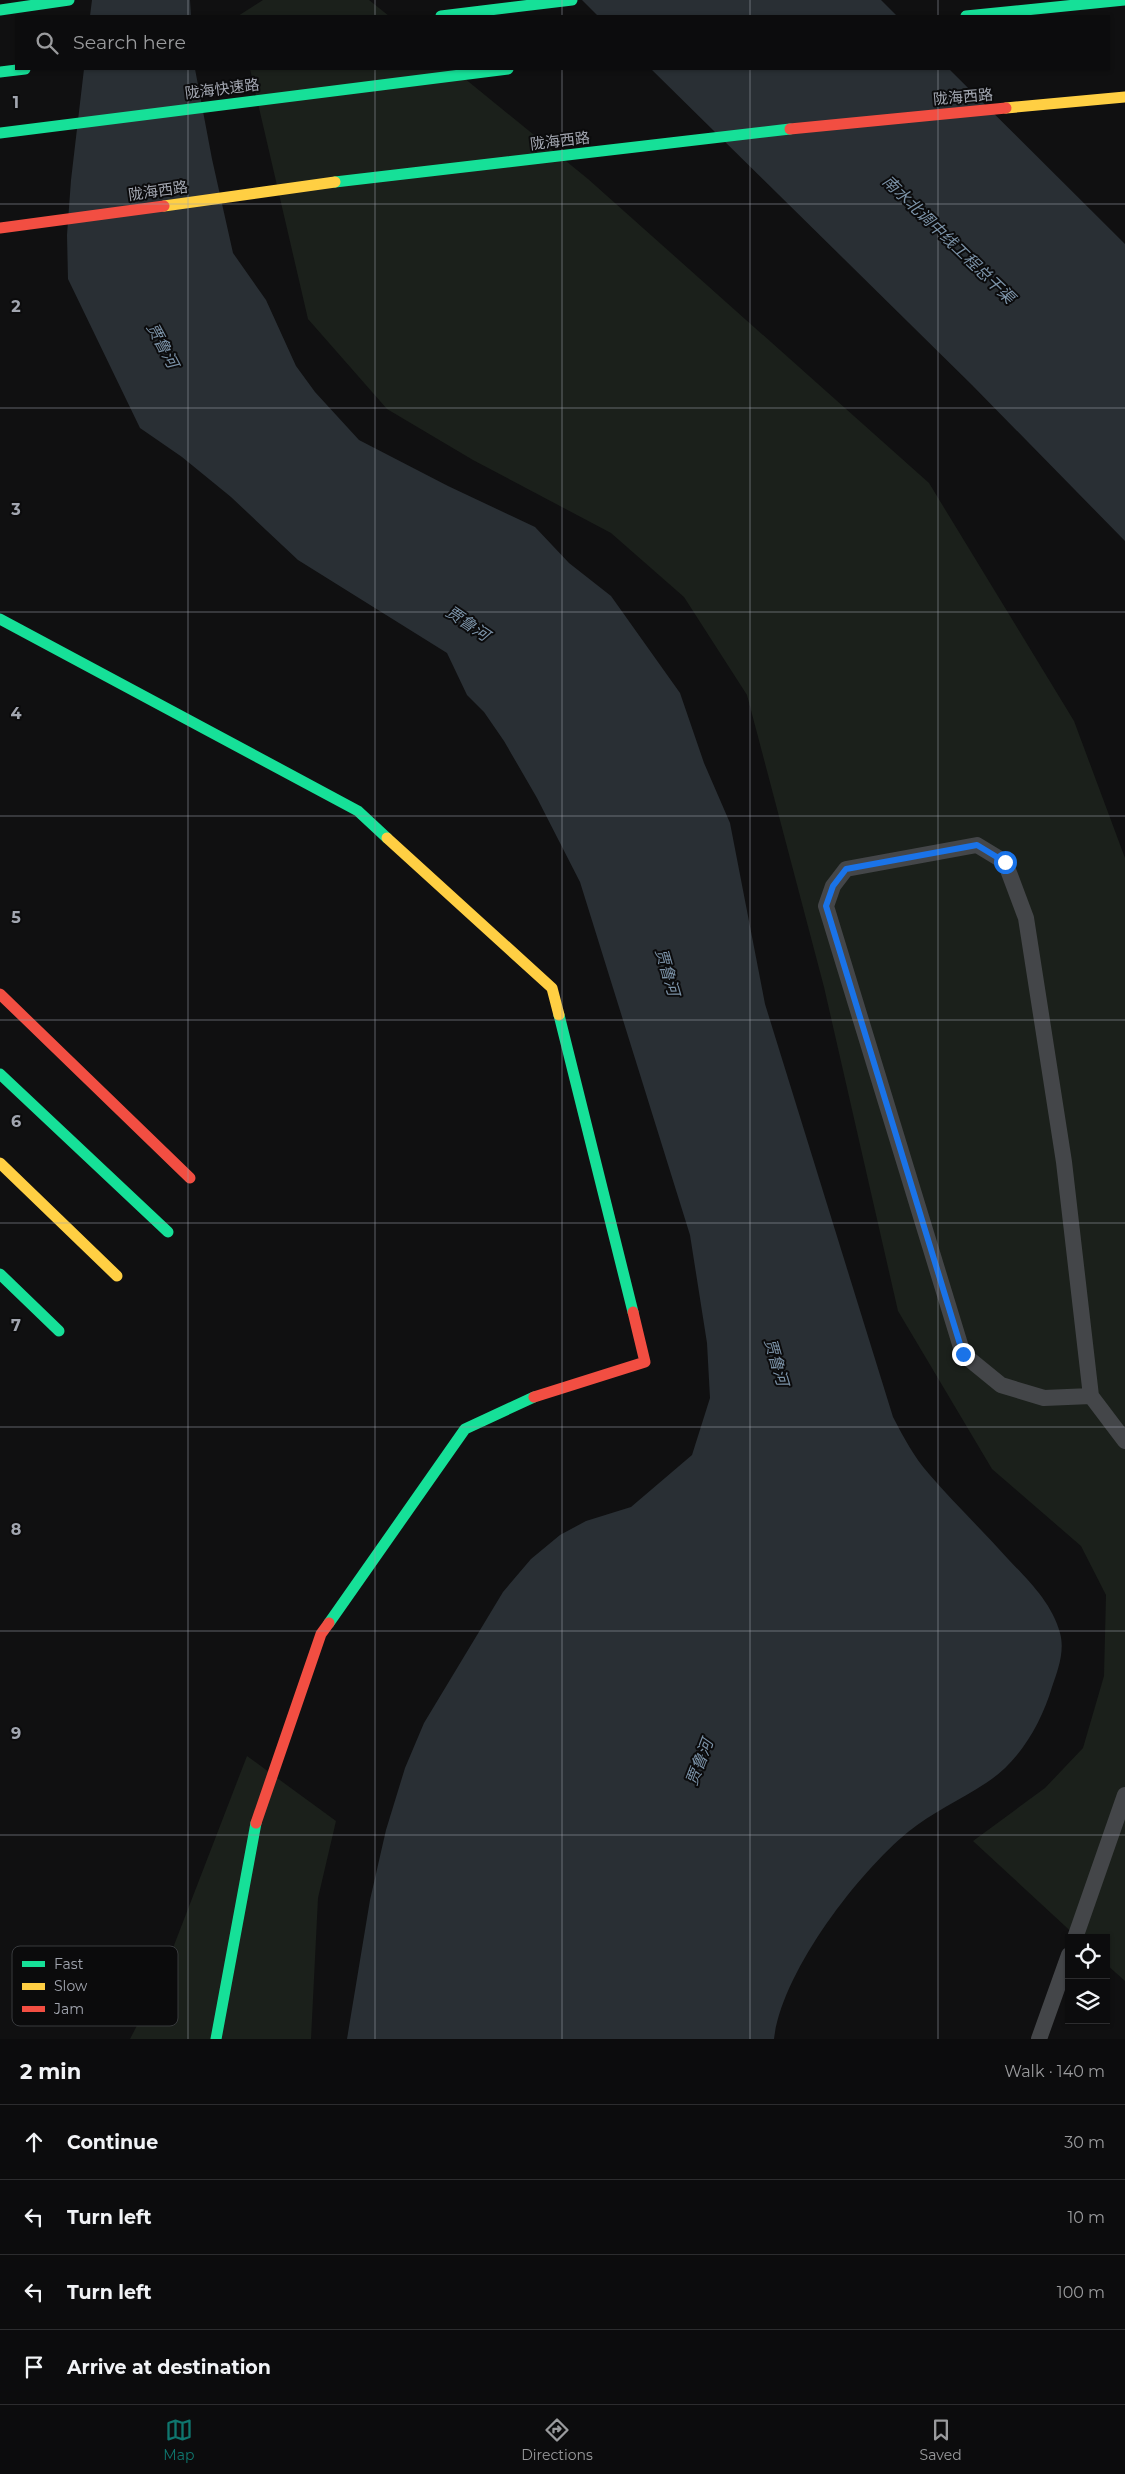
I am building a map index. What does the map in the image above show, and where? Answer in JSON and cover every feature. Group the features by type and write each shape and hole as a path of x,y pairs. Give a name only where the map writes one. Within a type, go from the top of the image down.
{"main road":[{"path":"0,10 69,0"},
{"path":"448,15 572,0"},
{"path":"976,15 1125,0"},
{"path":"0,72 17,70"},
{"name":"陇海快速路","path":"0,133 500,70"},
{"name":"陇海西路","path":"0,228 330,183 828,124 1125,97"},
{"path":"0,619 358,811 552,988 645,1362 535,1397 465,1429 321,1634 256,1823 216,2039"},
{"path":"0,994 190,1178"},
{"path":"0,1074 168,1232"},
{"path":"0,1163 117,1276"},
{"path":"0,1274 59,1331"}],"lane":[{"path":"1091,1396 1044,1398 1001,1385 963,1354 826,906 833,886 846,869 977,845 1005,862 1026,918 1064,1162 1091,1396 1125,1441"},
{"path":"1076,1934 1125,1795"},
{"path":"1039,2039 1065,1966"}],"shaded area":[{"path":"263,0 369,0 388,15 240,15"},
{"path":"250,70 454,70 588,179 929,483 1074,721 1125,858 1125,1981 1110,1968 1110,1934 1074,1934 973,1841 1045,1788 1083,1748 1104,1676 1106,1595 1081,1546 992,1469 898,1311 824,987 747,695 684,597 611,533 473,460 387,409 308,319"},
{"path":"247,1756 336,1821 318,1898 311,2039 130,2039 137,2026 178,2026 178,1946 174,1946"}],"water":[{"path":"92,0 190,0 191,15 90,15"},
{"path":"582,0 881,0 896,15 597,15"},
{"name":"贾鲁河","path":"84,70 195,70 212,159 233,253 266,300 296,366 315,392 359,440 448,486 535,527 569,563 611,596 680,693 704,763 730,823 765,1004 893,1417 924,1468 1031,1584 1045,1602 1056,1622 1062,1647 1058,1667 1042,1715 1027,1741 1009,1764 998,1774 908,1832 888,1850 845,1898 806,1955 791,1984 780,2013 774,2039 347,2039 370,1900 386,1830 405,1768 424,1723 503,1592 531,1559 560,1535 586,1521 631,1507 692,1455 710,1398 707,1343 690,1235 580,882 537,798 504,741 484,712 467,695 447,653 298,560 231,497 182,457 140,428 68,279 67,235 71,180"},
{"name":"南水北调中线工程总干渠","path":"652,70 950,70 1125,244 1125,541 972,385"}],"traffic: fast":[{"path":"0,10 69,0"},
{"path":"449,15 572,0"},
{"path":"976,15 1125,0"},
{"path":"0,72 17,70"},
{"path":"0,133 500,70"},
{"path":"335,182 790,129"},
{"path":"0,619 358,811 387,838"},
{"path":"559,1015 633,1312"},
{"path":"0,1074 168,1232"},
{"path":"0,1274 59,1331"},
{"path":"329,1623 465,1429 534,1397"},
{"path":"216,2039 256,1823"}],"traffic: slow":[{"path":"1006,108 1125,97"},
{"path":"164,206 335,182"},
{"path":"387,838 552,988 559,1015"},
{"path":"0,1163 117,1276"}],"traffic: jam":[{"path":"790,129 1006,108"},
{"path":"0,228 164,206"},
{"path":"0,994 190,1178"},
{"path":"534,1397 645,1362 633,1312"},
{"path":"256,1823 321,1634 329,1623"}],"route":[{"path":"963,1354 826,906 833,886 846,869 977,845 1005,862"}]}
